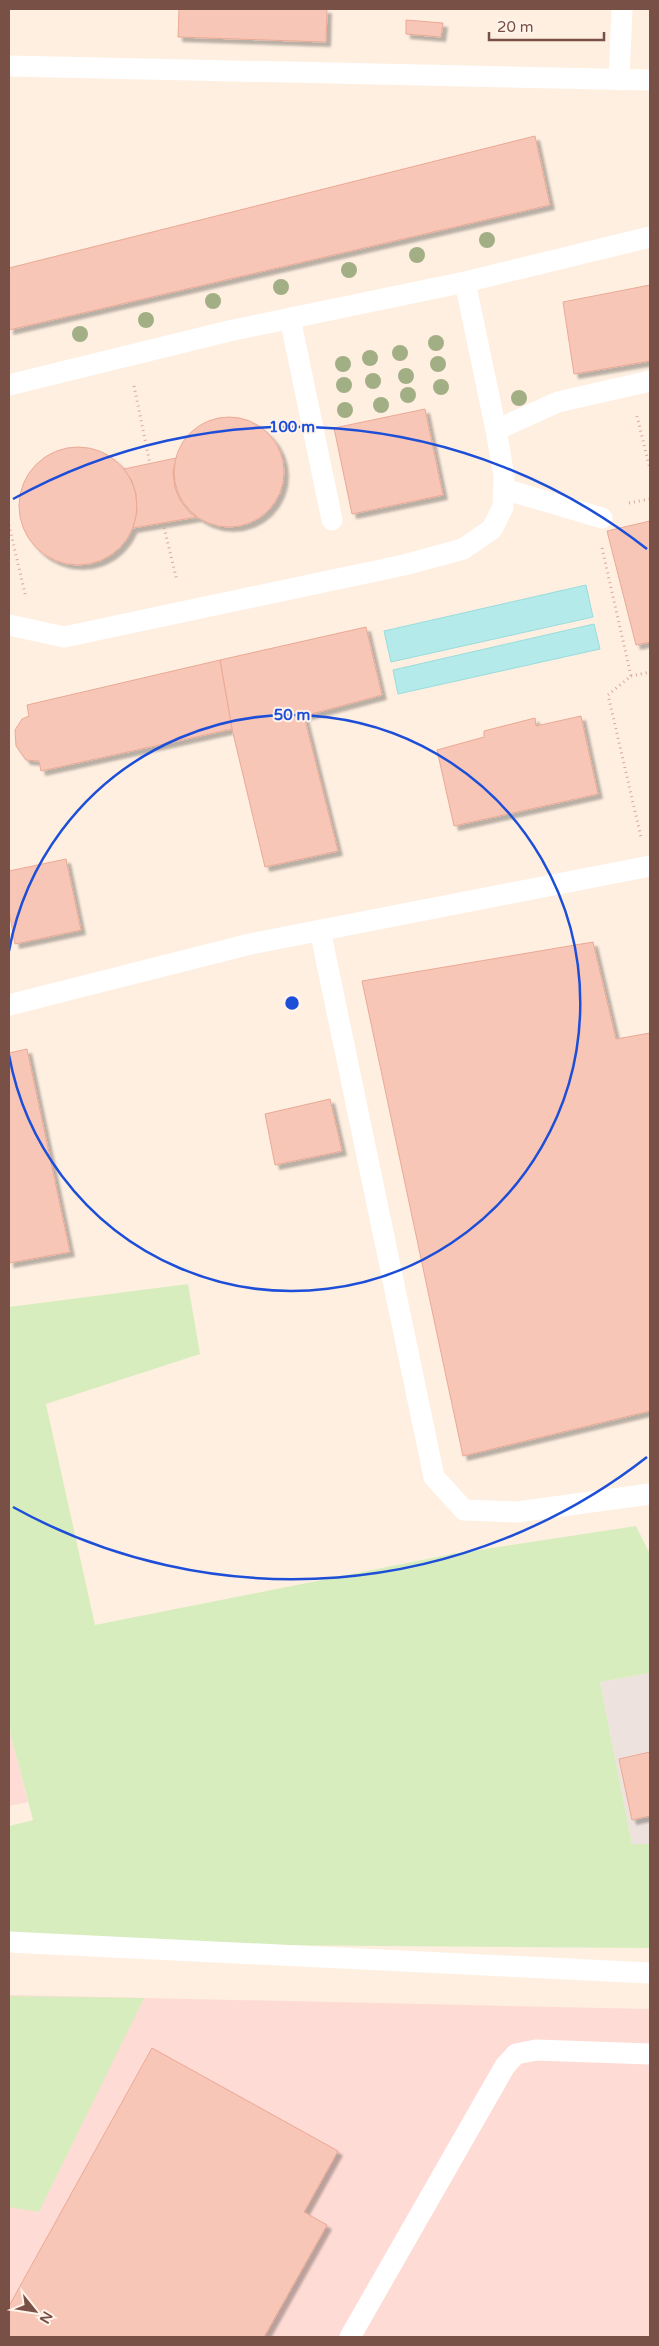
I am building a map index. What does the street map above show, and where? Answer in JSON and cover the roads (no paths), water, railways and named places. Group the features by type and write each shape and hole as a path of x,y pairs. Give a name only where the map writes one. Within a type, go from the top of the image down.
{"lane":[{"path":"619,80 622,9"},
{"path":"9,66 650,80"},
{"path":"9,385 290,318 465,282 650,236"},
{"path":"9,624 64,637 404,565 463,549 492,529 504,507 504,476 465,282"},
{"path":"290,318 332,520"},
{"path":"496,430 558,402 650,381"},
{"path":"504,489 602,518"},
{"path":"9,1005 250,944 649,866"},
{"path":"320,930 434,1477 464,1510 517,1512 650,1494"},
{"path":"9,1942 650,1973"},
{"path":"350,2337 505,2066 516,2054 536,2050 650,2054"}],"water":[{"path":"586,585 593,617 391,662 384,631"},
{"path":"594,624 600,649 398,694 393,670"}]}
